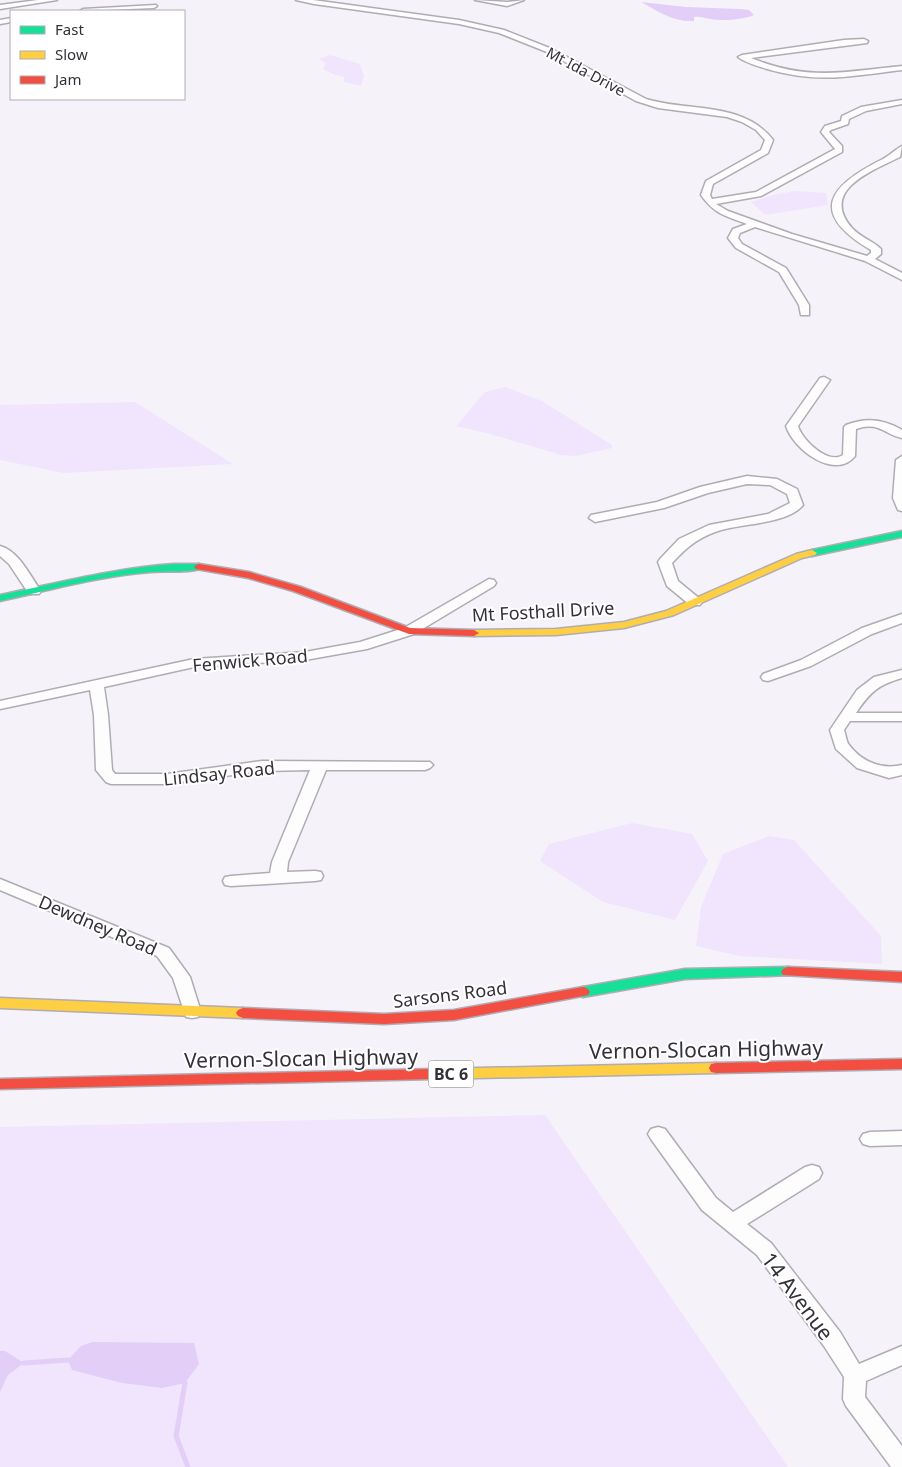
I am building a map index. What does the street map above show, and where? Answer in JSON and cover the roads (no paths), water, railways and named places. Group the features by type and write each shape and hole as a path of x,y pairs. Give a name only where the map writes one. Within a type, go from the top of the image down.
{"street":[{"path":"0,7 54,0"},
{"name":"Mt Ida Drive","path":"299,0 450,20 500,31 546,49 642,101 668,107 718,113 736,117 756,126 769,140 765,151 709,183 706,195 710,202"},
{"path":"478,0 508,4 521,0"},
{"path":"20,5 26,10"},
{"path":"97,10 154,6"},
{"path":"864,41 844,42 742,57 762,66 779,70 838,78 902,68"},
{"path":"710,202 742,198 772,188 839,150 838,146 825,132 828,128 846,122 846,118 864,108 902,102"},
{"path":"868,259 876,254 876,249 852,233 838,215 835,202 840,190 850,180 896,155 902,148"},
{"path":"710,202 724,213 868,259 902,276"},
{"path":"755,224 736,231 732,238 739,246 783,270 804,305 805,313"},
{"path":"824,380 792,426 794,434 824,460 834,462 844,460 849,456 850,427 860,422 878,423 892,428 902,435"},
{"path":"902,460 898,498 902,507"},
{"path":"595,518 660,505 704,490 748,480 773,482 793,492 797,505 771,517 713,528 684,542 665,562 672,583 695,602"},
{"name":"Mt Fosthall Drive","path":"0,598 139,570 180,566 206,567 249,574 297,589 409,631 480,633 556,632 624,625 670,613 799,556 902,534"},
{"path":"0,550 14,560 34,591"},
{"name":"Fenwick Road","path":"0,704 194,663 305,656 362,646 409,631 489,583"},
{"path":"768,678 806,663 868,631 902,618"},
{"path":"902,674 879,680 862,693 837,730 841,746 862,765 889,773 902,770"},
{"name":"Lindsay Road","path":"96,685 101,714 104,770 111,780 166,779 262,766 425,765"},
{"path":"846,717 902,717"},
{"path":"278,877 280,862 320,766"},
{"path":"231,882 278,877 316,876"},
{"name":"Dewdney Road","path":"0,884 163,952 181,977 192,1012"},
{"name":"Sarsons Road","path":"0,1004 384,1019 454,1014 684,974 804,972 902,977"},
{"name":"Vernon-Slocan Highway","path":"0,1084 902,1064"},
{"name":"14 Avenue","path":"658,1134 710,1204 764,1249 832,1339 855,1376"},
{"path":"870,1139 902,1138"},
{"path":"732,1223 812,1173"},
{"path":"902,1355 855,1376 854,1399 902,1464"}],"waterway":[{"path":"24,1363 68,1360"},
{"path":"185,1383 176,1436 188,1467"}]}
